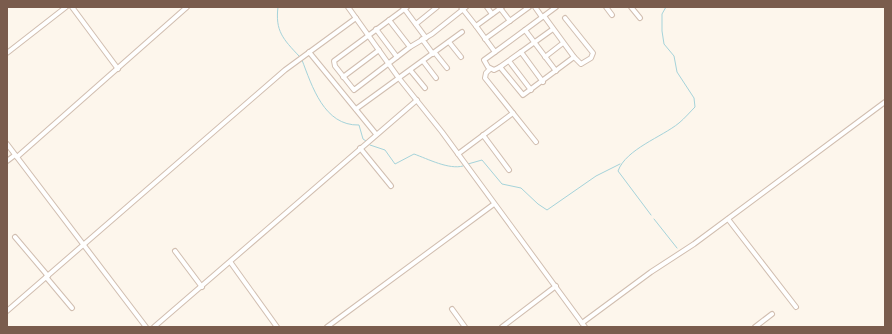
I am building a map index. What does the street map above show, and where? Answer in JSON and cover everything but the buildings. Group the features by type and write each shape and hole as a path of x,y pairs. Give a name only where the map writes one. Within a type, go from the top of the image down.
{"street":[{"path":"7,53 66,7"},
{"path":"72,7 118,69"},
{"path":"7,161 16,156 118,69 187,7"},
{"path":"348,7 398,77 458,154 585,327"},
{"path":"416,24 437,7"},
{"path":"487,7 492,14"},
{"path":"485,39 529,7"},
{"path":"535,7 581,64 591,58 593,53 565,18"},
{"path":"490,69 484,60 556,7"},
{"path":"606,7 612,15"},
{"path":"631,7 640,18"},
{"path":"354,90 335,66 334,61 405,8 434,53 447,68"},
{"path":"346,97 463,8 495,52"},
{"path":"476,26 501,8 510,21"},
{"path":"7,311 284,70 356,18"},
{"path":"390,20 410,47"},
{"path":"536,142 485,78 486,73 490,69 495,69 509,61 553,28"},
{"path":"376,29 397,57"},
{"path":"525,30 556,71"},
{"path":"356,109 398,77 411,71 462,32"},
{"path":"449,42 461,57"},
{"path":"545,57 563,43"},
{"path":"343,77 379,50"},
{"path":"309,52 376,134"},
{"path":"521,52 543,82"},
{"path":"500,66 522,95 543,82 574,57"},
{"path":"423,61 436,78"},
{"path":"509,61 531,90"},
{"path":"411,71 424,88"},
{"path":"154,327 231,263 360,148 417,100"},
{"path":"582,323 728,219 885,102"},
{"path":"458,154 513,113"},
{"path":"483,135 509,170"},
{"path":"7,144 146,327"},
{"path":"360,148 391,186"},
{"path":"327,327 494,204"},
{"path":"728,219 796,307"},
{"path":"15,237 72,308"},
{"path":"175,251 202,287"},
{"path":"231,263 278,327"},
{"path":"502,327 556,286"},
{"path":"452,309 465,327"},
{"path":"755,327 772,314"},
{"path":"334,322 338,327"}],"waterway":[{"path":"278,7 277,15 281,34 299,56"},
{"path":"651,215 618,171 622,163 636,150 679,123 695,107 694,98 677,72 674,56 664,44 662,14 666,7"},
{"path":"302,60 315,92 328,112 347,124 359,125 363,139 366,141"},
{"path":"370,145 385,150 395,164 414,154 451,167 463,166"},
{"path":"468,164 482,160 502,184 521,188 538,204 547,210 596,176 620,164"},
{"path":"654,219 677,248"}]}
